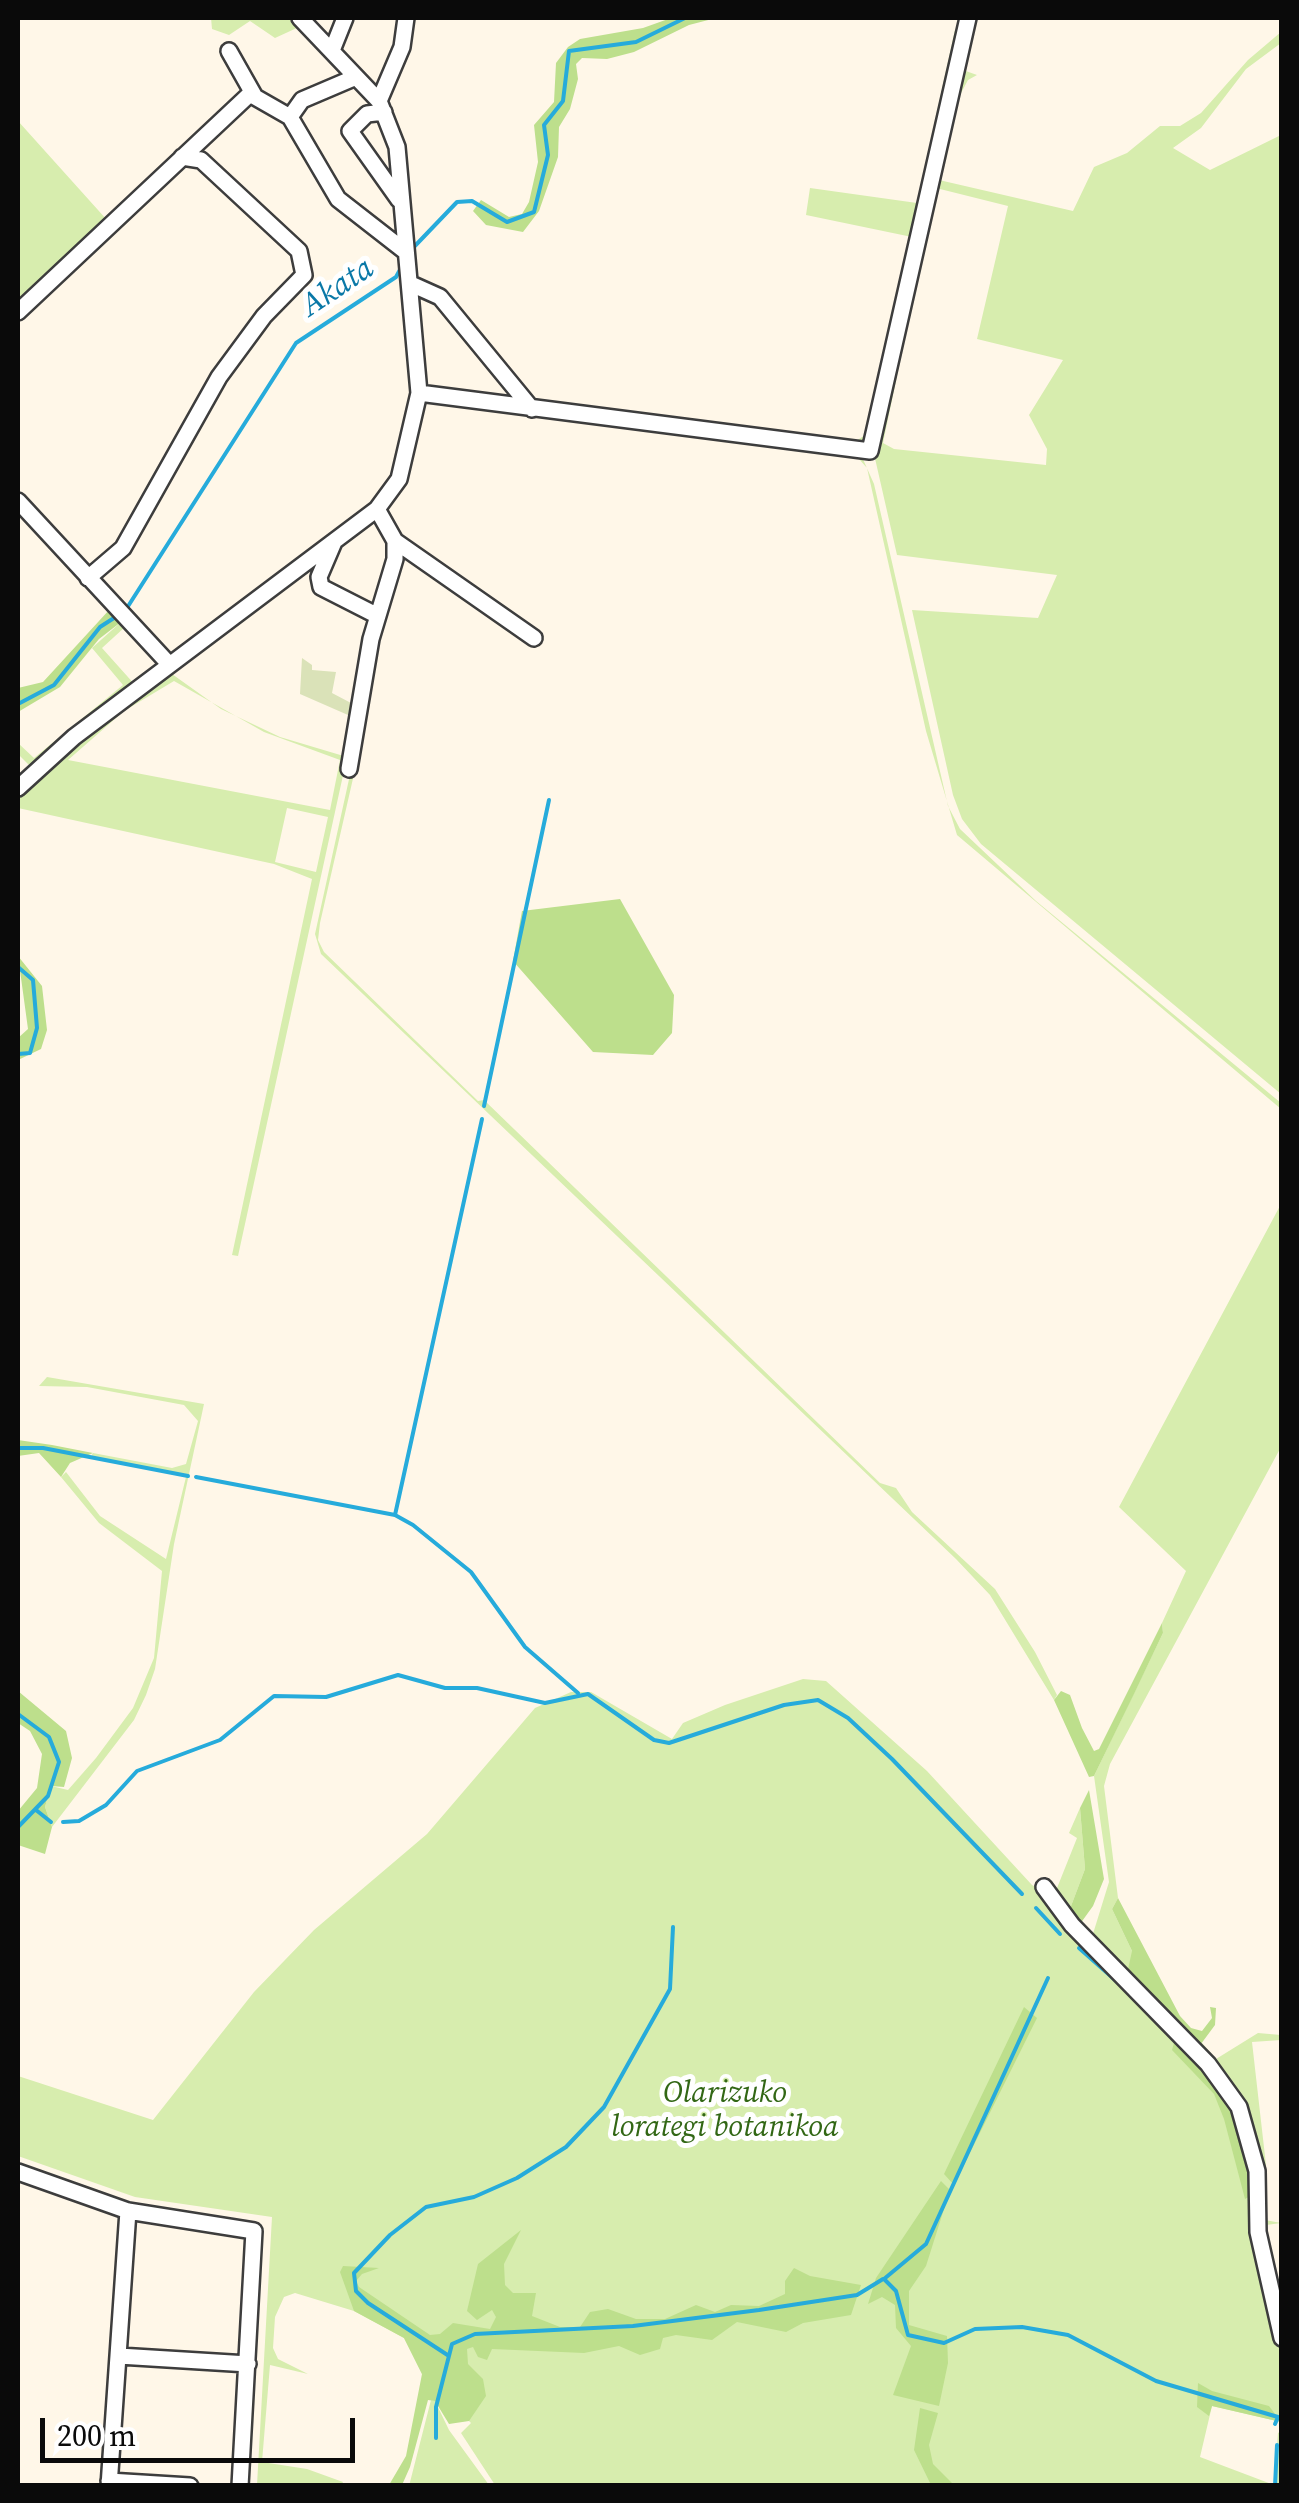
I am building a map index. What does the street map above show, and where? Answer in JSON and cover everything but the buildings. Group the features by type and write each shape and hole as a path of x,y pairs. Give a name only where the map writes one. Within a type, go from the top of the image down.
{"street":[{"path":"18,788 135,691 377,509 399,479 419,393 397,147 382,106 333,48 300,18"},
{"path":"333,48 345,18"},
{"path":"401,204 350,130 366,114 382,106 402,47 406,18"},
{"path":"419,393 870,451 968,18"},
{"path":"229,51 252,92 290,117 338,199 406,252"},
{"path":"290,117 302,100 356,77"},
{"path":"18,312 252,92"},
{"path":"88,578 123,548 220,377 264,316 304,275 299,250 200,160 182,157"},
{"path":"411,284 440,297 532,409"},
{"path":"18,500 170,664"},
{"path":"377,509 394,541 534,638"},
{"path":"336,538 319,578 322,588 376,615"},
{"path":"348,769 376,615 394,560 394,541"},
{"path":"1044,1887 1072,1924 1208,2064 1240,2107 1256,2171 1258,2232 1282,2338"},
{"path":"18,2172 128,2211 254,2231 240,2486"},
{"path":"128,2211 109,2483 190,2486"},
{"path":"119,2356 248,2364"}],"green space":[{"path":"211,18 289,18 299,27 275,38 250,21 229,35 212,29"},
{"path":"671,18 716,18 689,25 634,52 607,59 582,58 576,64 578,79 570,109 559,127 558,157 539,211 523,232 486,225 473,211 481,200 509,217 522,214 529,202 538,162 534,125 554,102 556,63 568,47 580,39 643,28"},
{"path":"971,18 963,70 977,75 968,80 960,95 937,174 939,180 1073,211 1094,167 1127,153 1160,126 1180,126 1201,113 1248,60 1281,32 1281,43 1246,69 1201,128 1173,148 1210,170 1281,135 1281,1094 981,844 962,819 953,795 912,610 1038,618 1057,575 897,555 874,454","holes":["936,188 1008,206 977,339 1063,360 1029,415 1047,449 1046,465 894,449 883,443"]},
{"path":"955,30 961,32 872,434 863,446 796,435 856,441 865,435 912,237 806,215 810,188 917,203"},
{"path":"18,121 107,220 18,304"},
{"path":"585,421 862,457 867,468 859,459"},
{"path":"867,469 874,484 947,801 926,731"},
{"path":"110,609 121,622 99,639 60,687 18,712 18,688 43,682"},
{"path":"121,622 125,627 102,648 136,686 31,767 18,754 18,743 34,758 123,685 92,648"},
{"path":"302,658 312,665 312,670 336,672 332,693 351,703 348,715 300,694"},
{"path":"172,674 212,702 174,681 124,711 68,760 330,810 340,760 264,732 236,716 280,737 347,757 238,1256 232,1255 312,879 274,864 18,808 18,792 56,757","holes":["287,808 328,817 316,872 275,862"]},
{"path":"353,761 357,761 320,923 318,940 324,952 478,1101 484,1100 880,1483 896,1488 912,1512 995,1589 1035,1652 1057,1695 1054,1700 990,1595 956,1559 321,954 315,934"},
{"path":"949,808 960,829 1036,901 1281,1103 1281,1109 957,835"},
{"path":"620,899 674,995 672,1033 653,1055 593,1052 513,961 522,911"},
{"path":"18,956 42,986 47,1030 41,1049 18,1060 18,1038 28,1029"},
{"name":"Olarizuko lorategi botanikoa","path":"1281,1204 1281,1447 1110,1764 1104,1786 1118,1898 1112,1909 1132,1951 1198,2048 1202,2043 1216,2059 1258,2033 1281,2035 1281,2040 1252,2042 1266,2165 1265,2220 1281,2223 1266,2225 1268,2254 1281,2288 1281,2422 1212,2406 1200,2457 1274,2485 495,2485 461,2433 471,2423 422,2374 404,2338 354,2311 295,2293 284,2297 275,2317 273,2348 278,2359 308,2374 270,2365 262,2462 307,2469 343,2482 341,2486 257,2485 272,2217 135,2197 18,2156 18,2076 153,2120 254,1992 314,1930 427,1834 535,1708 571,1692 591,1692 672,1739 683,1723 725,1705 803,1679 826,1681 927,1771 1032,1885 1053,1898 1077,1838 1069,1833 1080,1808 1085,1869 1068,1914 1092,1937 1109,1882 1094,1776 1163,1633 1162,1623 1186,1571 1119,1507"},
{"path":"47,1377 204,1404 174,1544 155,1669 146,1695 134,1720 52,1827 45,1807 51,1786 68,1790 133,1708 154,1658 162,1571 99,1523 61,1477 66,1472 100,1516 166,1559 186,1477 90,1458 93,1453 172,1468 186,1464 198,1421 184,1405 87,1387 39,1386"},
{"path":"18,1440 93,1453 70,1463 61,1477 39,1453 18,1456"},
{"path":"1162,1623 1163,1633 1094,1776 1089,1777 1054,1700 1061,1691 1070,1695 1094,1751 1099,1749"},
{"path":"18,1691 66,1731 72,1758 64,1787 51,1786 45,1807 52,1827 45,1854 18,1845 18,1811 37,1788 42,1754 30,1731 18,1723"},
{"path":"1089,1790 1104,1879 1080,1924 1068,1914 1085,1869 1080,1808"},
{"path":"1118,1898 1180,2016 1191,2028 1202,2031 1212,2018 1210,2007 1216,2008 1215,2025 1198,2048 1127,1974 1132,1951 1112,1909"},
{"path":"1024,2007 1037,2018 954,2185 944,2174"},
{"path":"1176,2036 1241,2120 1254,2194 1245,2199 1214,2094 1172,2050"},
{"path":"941,2181 950,2190 926,2266 909,2291 909,2325 947,2336 948,2363 939,2406 893,2395 911,2346 896,2328 895,2305 882,2297 868,2304 876,2278"},
{"path":"521,2230 504,2264 505,2285 513,2293 536,2293 532,2316 560,2327 580,2327 590,2312 608,2309 636,2319 665,2319 696,2305 715,2312 731,2305 759,2306 785,2294 785,2281 794,2268 810,2276 861,2285 851,2315 803,2323 786,2332 737,2322 712,2340 676,2335 663,2338 660,2349 640,2355 619,2346 584,2353 492,2349 487,2360 478,2357 473,2347 467,2349 468,2364 483,2379 486,2396 469,2421 449,2424 435,2401 428,2400 402,2485 389,2485 406,2456 422,2374 404,2338 354,2311 340,2272 343,2266 379,2268 362,2274 356,2281 359,2287 430,2335 440,2334 453,2323 490,2329 496,2317 492,2310 477,2320 467,2311 478,2264"},
{"path":"1198,2383 1212,2391 1269,2406 1281,2422 1212,2406 1209,2416 1197,2407"},
{"path":"431,2400 435,2401 449,2430 489,2485 409,2486"},
{"path":"920,2408 938,2413 929,2445 933,2464 954,2485 931,2485 914,2450"},
{"path":"1281,2431 1281,2485 1274,2485 1278,2433"}],"waterway":[{"name":"Akata","path":"412,249 457,202 472,201 507,222 534,212 548,155 544,125 563,101 569,51 636,42 685,18"},
{"name":"Akata","path":"125,611 296,343 396,277 402,266"},
{"name":"Akata","path":"18,704 54,685 100,627 117,616"},
{"path":"484,1106 549,800"},
{"path":"18,967 33,980 37,1028 30,1053 18,1054"},
{"path":"395,1515 482,1119"},
{"path":"18,1448 43,1448 188,1476"},
{"path":"196,1477 395,1515 413,1525 471,1572 525,1647 578,1693"},
{"path":"63,1822 79,1821 106,1805 137,1771 220,1740 274,1696 326,1697 398,1675 445,1688 477,1688 545,1703 588,1694 654,1740 669,1743 784,1705 818,1700 848,1718 892,1759 1022,1894"},
{"path":"18,1714 49,1737 59,1762 48,1796 18,1827"},
{"path":"36,1810 51,1822"},
{"path":"1036,1908 1060,1934"},
{"path":"449,2356 368,2303 356,2291 354,2273 390,2235 426,2207 474,2197 517,2178 566,2147 604,2107 670,1989 673,1927"},
{"path":"1079,1948 1123,1987"},
{"path":"1048,1978 926,2244 884,2279 896,2291 908,2335 944,2343 975,2329 1022,2327 1068,2335 1156,2381 1278,2417 1275,2424"},
{"path":"436,2438 436,2407 452,2344 475,2334 633,2326 759,2310 857,2295 883,2279"},
{"path":"1275,2486 1277,2445"}]}
